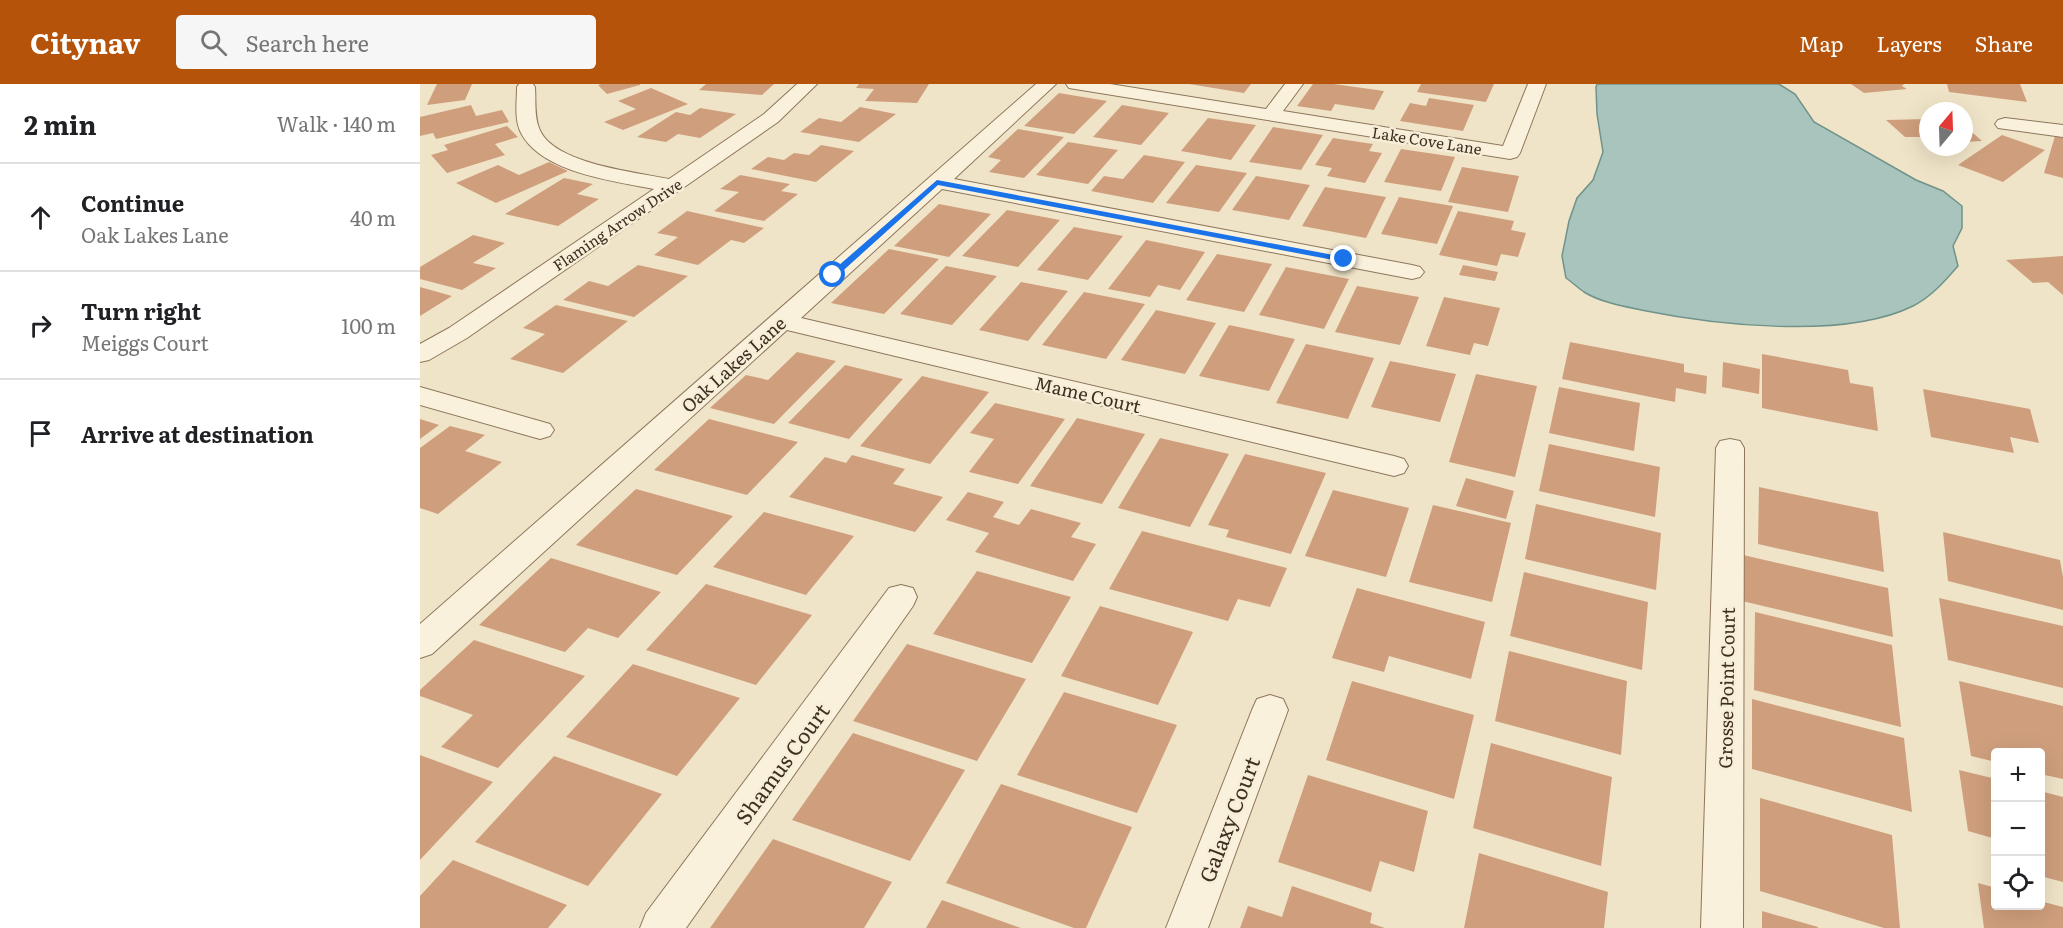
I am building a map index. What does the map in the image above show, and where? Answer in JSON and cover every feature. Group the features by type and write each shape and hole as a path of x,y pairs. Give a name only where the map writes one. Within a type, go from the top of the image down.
{"street":[{"name":"Flaming Arrow Drive","path":"420,354 458,333 771,118 808,84"},
{"name":"Oak Lakes Lane","path":"420,644 1047,84"},
{"name":"Lake Cove Lane","path":"1075,84 1510,153 1537,84"},
{"path":"1270,115 1294,84"},
{"path":"526,87 527,120 532,135 544,148 563,159 590,168 673,186"},
{"path":"2005,124 2063,131"},
{"path":"937,182 1412,272"},
{"name":"Mame Court","path":"781,321 1394,466"},
{"path":"420,396 540,430"},
{"name":"Grosse Point Court","path":"1722,928 1730,448"},
{"name":"Shamus Court","path":"661,928 901,597"},
{"name":"Galaxy Court","path":"1187,928 1269,710"}],"water":[{"path":"1597,84 1779,84 1795,94 1814,122 1916,180 1943,191 1962,206 1962,228 1953,246 1958,266 1932,293 1913,306 1885,317 1816,326 1741,324 1671,316 1626,307 1590,295 1566,278 1562,256 1569,221 1577,198 1593,180 1603,152 1597,114"}],"building":[{"path":"437,84 472,84 465,100 427,105"},
{"path":"706,84 774,84 762,95 699,90"},
{"path":"859,84 929,84 917,103 865,101 874,89 856,88"},
{"path":"1189,84 1251,84 1244,93"},
{"path":"1313,84 1334,84 1384,91 1374,110 1335,104 1331,111 1297,106"},
{"path":"1421,84 1494,84 1486,102 1417,92"},
{"path":"1851,84 1904,84 1902,86 1907,89 1864,93"},
{"path":"1947,84 2020,84 2027,102 1949,92"},
{"path":"598,85 640,85 607,94"},
{"path":"651,88 688,104 623,130 604,122 636,109 618,101"},
{"path":"1059,93 1107,101 1074,134 1024,126"},
{"path":"1429,98 1474,105 1463,131 1400,121 1410,103 1426,106"},
{"path":"471,105 476,116 502,110 509,122 436,139 433,133 420,136 420,117"},
{"path":"1122,105 1169,113 1141,145 1093,137"},
{"path":"860,107 896,114 859,142 800,132 819,118 841,122"},
{"path":"700,108 736,114 700,138 678,134 666,142 637,137 676,112 690,115"},
{"path":"1208,118 1256,125 1231,160 1181,151"},
{"path":"1919,119 1919,137 1905,137 1886,120"},
{"path":"507,126 518,137 495,144 505,155 447,173 431,155 448,150 444,145"},
{"path":"1273,127 1323,135 1301,170 1249,162"},
{"path":"1018,129 1064,137 1024,178 989,172 1001,160 988,157"},
{"path":"1973,133 1982,141 1973,142"},
{"path":"2002,135 2045,150 2003,182 1958,165"},
{"path":"2055,136 2063,138 2063,178 2044,173"},
{"path":"1333,138 1373,144 1369,151 1382,153 1365,183 1327,176 1332,168 1315,165"},
{"path":"1068,142 1118,150 1088,184 1036,175"},
{"path":"821,145 854,151 816,182 751,169 768,157 784,160 794,153 809,155"},
{"path":"1401,149 1455,157 1441,191 1384,182"},
{"path":"1144,155 1185,162 1153,203 1091,191 1104,176 1123,179"},
{"path":"549,162 568,171 496,203 456,183 498,165 519,175"},
{"path":"1196,165 1247,173 1219,212 1166,203"},
{"path":"1462,167 1519,176 1508,212 1448,202"},
{"path":"740,175 790,184 781,191 798,194 764,221 714,211 739,192 720,189"},
{"path":"1256,176 1310,185 1289,220 1232,210"},
{"path":"564,178 593,184 577,194 599,199 558,226 505,214"},
{"path":"1325,187 1386,197 1366,238 1302,226"},
{"path":"1399,197 1453,206 1437,244 1381,234"},
{"path":"939,204 991,214 949,257 894,246"},
{"path":"1007,210 1060,220 1018,267 962,256"},
{"path":"687,211 764,228 744,243 731,240 698,265 654,255 678,237 657,233"},
{"path":"1458,211 1514,221 1511,230 1526,233 1518,257 1501,254 1497,266 1439,255"},
{"path":"1074,227 1123,236 1088,280 1037,270"},
{"path":"473,235 505,243 473,263 496,268 462,290 420,279 420,267"},
{"path":"1146,240 1205,252 1180,290 1158,285 1150,297 1108,289"},
{"path":"889,249 939,259 884,314 831,303"},
{"path":"1217,254 1272,264 1244,312 1186,300"},
{"path":"2063,256 2063,295 2048,282 2033,283 2006,260"},
{"path":"638,265 688,276 634,317 563,300 589,281 608,286"},
{"path":"1463,265 1498,272 1495,281 1459,275"},
{"path":"946,266 997,276 952,325 900,314"},
{"path":"1286,267 1349,279 1324,329 1259,315"},
{"path":"1021,282 1068,291 1028,341 979,330"},
{"path":"1357,286 1419,297 1400,345 1335,332"},
{"path":"420,287 452,296 420,316"},
{"path":"1084,292 1145,304 1106,359 1042,345"},
{"path":"1444,297 1500,308 1488,346 1474,343 1470,355 1426,346"},
{"path":"556,305 628,321 563,373 510,359 545,334 523,328"},
{"path":"1156,310 1216,323 1185,374 1121,360"},
{"path":"1229,325 1295,339 1269,391 1199,376"},
{"path":"1570,342 1684,364 1684,372 1707,376 1706,394 1676,388 1675,402 1562,379"},
{"path":"1306,344 1374,358 1348,419 1276,403"},
{"path":"797,352 836,361 774,424 710,408 746,375 768,380"},
{"path":"1762,354 1848,370 1850,383 1873,387 1878,431 1762,408"},
{"path":"1390,361 1456,374 1440,422 1371,407"},
{"path":"1723,362 1760,369 1759,394 1722,387"},
{"path":"845,365 903,379 849,439 788,423"},
{"path":"1476,374 1537,386 1515,477 1449,462"},
{"path":"922,376 989,392 930,464 860,446"},
{"path":"1559,387 1640,403 1634,451 1549,433"},
{"path":"1923,389 2030,409 2039,443 2010,437 2014,453 1931,437"},
{"path":"995,403 1065,419 1018,484 969,472 994,439 970,433"},
{"path":"1077,418 1145,434 1102,504 1030,486"},
{"path":"420,419 439,425 420,439"},
{"path":"709,419 798,442 747,495 654,470"},
{"path":"450,426 485,435 465,451 502,462 438,514 420,508 420,448"},
{"path":"1160,438 1229,454 1190,527 1118,508"},
{"path":"1549,444 1660,467 1655,517 1539,491"},
{"path":"1245,454 1326,473 1291,554 1226,537 1229,530 1208,525"},
{"path":"852,455 905,469 893,484 943,497 915,532 789,497 825,457 846,463"},
{"path":"1466,478 1514,491 1506,519 1456,506"},
{"path":"1759,487 1878,512 1884,572 1758,544"},
{"path":"636,489 733,516 677,575 576,545"},
{"path":"1333,490 1409,508 1386,577 1305,556"},
{"path":"968,492 1004,502 993,517 1019,525 1031,509 1081,523 1071,537 1096,544 1073,581 975,552 989,533 946,520"},
{"path":"1536,504 1661,533 1656,590 1525,559"},
{"path":"1433,505 1511,523 1492,602 1409,582"},
{"path":"764,512 854,536 806,595 713,567"},
{"path":"1142,531 1287,568 1270,607 1238,599 1228,621 1109,589"},
{"path":"1943,532 2060,560 2063,577 2063,610 1948,581"},
{"path":"1743,555 1888,588 1893,637 1742,601"},
{"path":"551,558 661,592 618,638 588,628 565,652 479,625"},
{"path":"977,571 1071,597 1032,663 933,634"},
{"path":"1524,572 1648,602 1642,670 1510,636"},
{"path":"706,584 812,615 756,685 646,650"},
{"path":"1357,588 1485,622 1471,679 1389,656 1384,672 1332,658"},
{"path":"1939,598 2063,626 2063,688 1948,660"},
{"path":"1100,606 1193,632 1158,705 1061,676"},
{"path":"1755,612 1892,645 1901,727 1754,690"},
{"path":"474,640 585,676 498,768 441,747 473,715 420,696 420,690"},
{"path":"907,644 1026,679 977,761 853,721"},
{"path":"1509,651 1627,681 1621,755 1495,721"},
{"path":"633,664 740,698 677,776 566,737"},
{"path":"1352,681 1474,715 1454,799 1326,760"},
{"path":"1959,681 2063,706 2063,779 2045,775 2045,748 1991,748 1991,761 1971,756"},
{"path":"1064,692 1177,725 1137,813 1017,775"},
{"path":"1752,699 1904,738 1912,812 1752,769"},
{"path":"853,733 965,770 910,861 792,820"},
{"path":"1491,743 1612,777 1601,866 1473,828"},
{"path":"420,755 493,782 420,860"},
{"path":"554,756 662,794 588,886 475,842"},
{"path":"1959,770 1991,778 1991,838 1968,831"},
{"path":"1308,775 1428,811 1414,872 1380,861 1371,892 1278,862"},
{"path":"1001,784 1132,827 1086,928 1074,928 946,883"},
{"path":"2045,792 2063,797 2063,882 2045,877"},
{"path":"1760,798 1892,835 1900,928 1884,928 1760,891"},
{"path":"773,839 892,882 864,928 710,928"},
{"path":"1479,853 1608,892 1604,928 1464,928"},
{"path":"453,860 567,905 548,928 420,928 420,896"},
{"path":"1978,883 1991,887 1991,910 2045,910 2045,902 2063,907 2063,928 1984,928"},
{"path":"1292,886 1372,913 1370,923 1385,928 1240,928 1248,906 1282,917"},
{"path":"942,900 1021,928 926,928"},
{"path":"1762,911 1818,927 1818,928 1762,928"}],"route":[{"path":"833,275 937,182 1344,259"}]}
